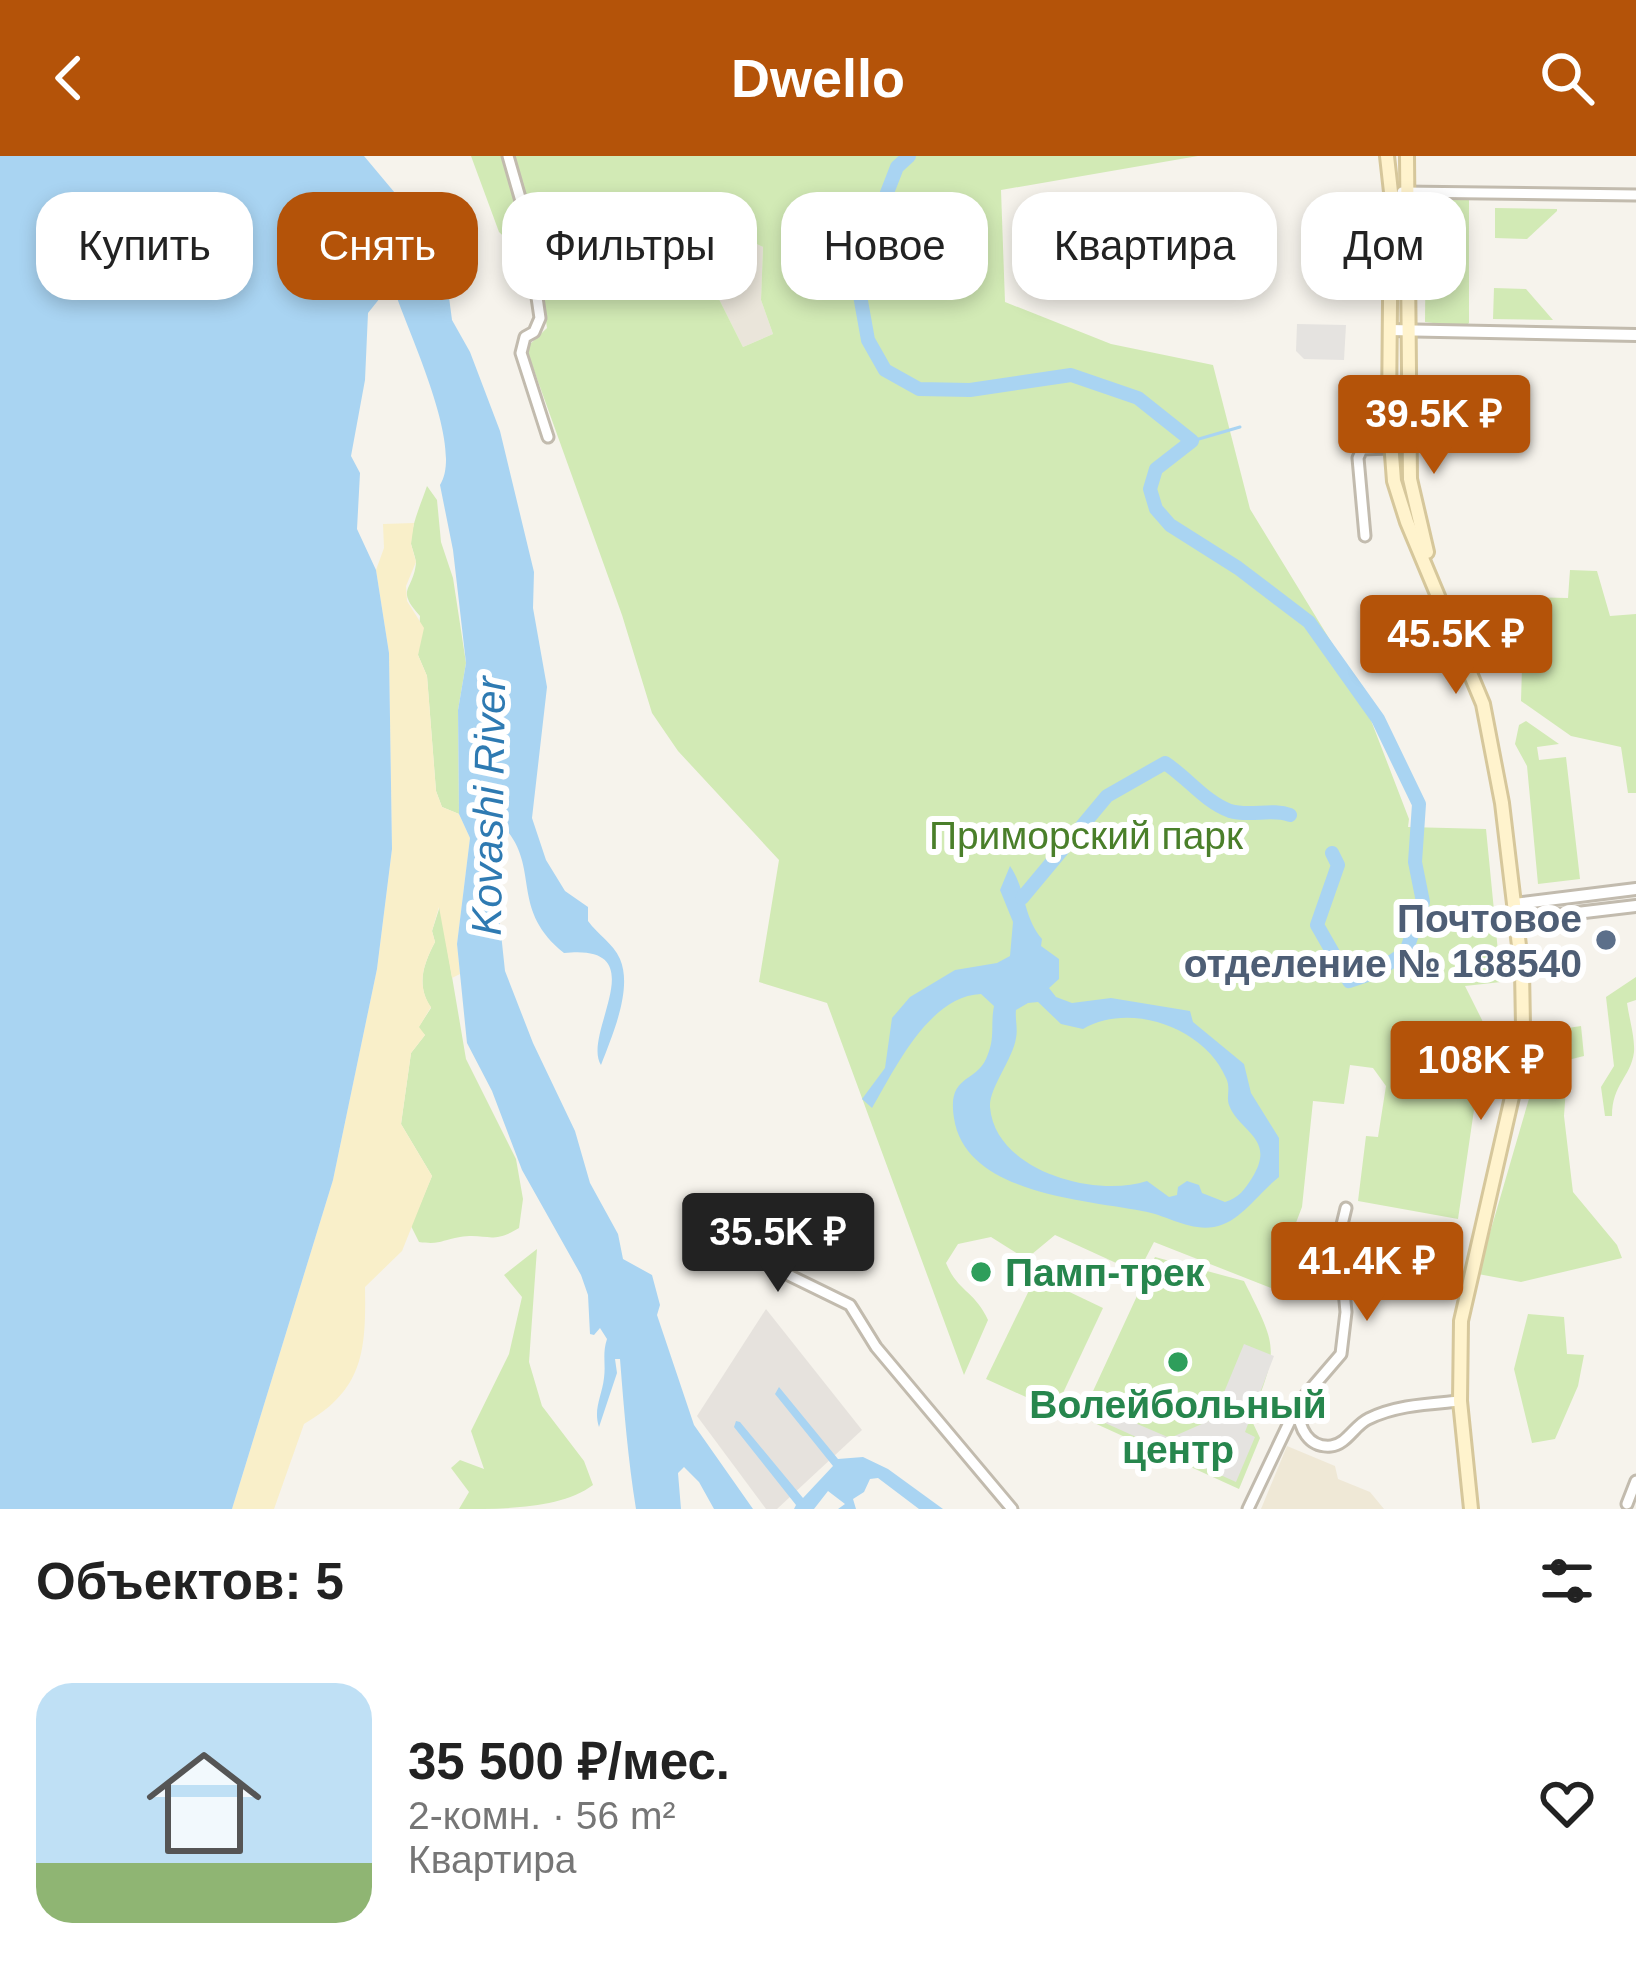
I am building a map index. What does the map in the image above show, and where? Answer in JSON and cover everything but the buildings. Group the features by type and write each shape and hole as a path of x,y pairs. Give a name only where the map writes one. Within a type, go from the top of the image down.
{"main road":[{"path":"1387,156 1391,192"},
{"path":"1408,156 1410,192"},
{"path":"1390,300 1394,481 1484,704 1502,803 1524,1003 1521,1050 1461,1321 1460,1401 1472,1509"},
{"path":"1408,300 1412,520"}],"street":[{"path":"508,156 525,214 540,318 534,332 525,337 521,353 548,436"},
{"path":"1466,193 1636,195"},
{"path":"1390,330 1636,335"},
{"path":"1365,536 1358,458 1362,449 1390,448"},
{"path":"1515,904 1636,890"},
{"path":"1517,920 1636,906"},
{"path":"1248,1509 1298,1403 1341,1354 1346,1312 1339,1237 1346,1208"},
{"path":"763,1246 762,1262 850,1305 876,1347 1012,1509"},
{"path":"1298,1403 1302,1431 1312,1442 1329,1447 1339,1444 1364,1420 1408,1406 1460,1401"},
{"path":"1627,1504 1636,1481"}],"shaded area":[{"path":"757,244 763,247 761,300 773,334 743,347 720,300 757,300"},
{"path":"1297,324 1346,325 1344,360 1304,359 1296,351"},
{"path":"766,1309 862,1430 777,1509 766,1509 697,1416"},
{"path":"1244,1344 1274,1356 1245,1432 1255,1437 1236,1482 1103,1422 1107,1411 1170,1438 1213,1419"},
{"path":"1287,1446 1335,1466 1338,1479 1370,1492 1384,1509 1261,1509"}],"green space":[{"name":"Приморский парк","path":"471,156 1198,156 1001,190 1005,302 1111,344 1213,365 1250,509 1357,684 1409,819 1408,827 1486,829 1501,982 1465,986 1486,1028 1458,1219 1358,1201 1366,1136 1378,1137 1386,1086 1373,1068 1350,1065 1344,1104 1313,1101 1302,1207 1271,1288 1154,1242 1138,1273 1055,1235 1026,1259 991,1237 958,1244 946,1263 988,1320 964,1375 827,1003 759,982 779,860 678,751 652,713 622,615 526,348 547,328 543,300 720,300 743,347 773,334 761,300 763,247 757,244 757,192 502,192 502,235"},
{"path":"1469,199 1469,323 1465,327 1425,322 1425,300 1466,300"},
{"path":"1495,208 1557,211 1527,239 1495,238"},
{"path":"1494,288 1526,289 1553,320 1493,319"},
{"path":"427,486 437,500 466,663 458,710 459,814 442,807 436,791 427,676 418,655 420,616 407,595 416,563 413,529"},
{"path":"1570,570 1597,571 1610,616 1636,614 1636,793 1628,793 1621,747 1571,736 1521,701 1524,597 1568,598"},
{"path":"1526,721 1559,744 1537,747 1539,760 1566,757 1580,879 1538,884 1527,766 1515,744 1519,725"},
{"path":"440,906 466,1059 516,1159 523,1199 519,1228 510,1233 426,1243 419,1242 411,1226 432,1176 401,1124 411,1053 425,1035 418,1028 431,1008 423,975 435,942 432,931"},
{"path":"1636,977 1636,1000 1627,1003 1634,1040 1632,1061 1615,1096 1612,1116 1605,1116 1601,1087 1614,1066 1606,997"},
{"path":"1581,1026 1584,1056 1568,1060 1564,1116 1573,1192 1617,1245 1622,1258 1521,1282 1478,1274 1535,1078 1539,1039 1548,1031"},
{"path":"537,1249 529,1362 542,1406 584,1461 593,1485 548,1503 459,1509 469,1492 451,1468 460,1460 484,1469 471,1431 509,1354 522,1297 504,1275"},
{"path":"1155,1257 1244,1281 1264,1322 1270,1362 1251,1419 1260,1438 1239,1489 1092,1422 1098,1407 1088,1402"},
{"path":"1036,1276 1103,1308 1055,1410 986,1379"},
{"path":"1528,1314 1564,1317 1567,1354 1584,1355 1578,1386 1555,1439 1532,1443 1514,1369"}],"sand":[{"path":"414,523 411,544 416,562 406,586 407,601 424,628 418,655 427,676 436,791 442,807 459,814 470,838 457,944 460,974 452,978 439,907 432,931 435,942 423,975 431,1007 419,1027 425,1035 411,1053 401,1124 432,1176 402,1251 365,1287 362,1349 350,1382 324,1411 304,1424 274,1509 232,1509 333,1180 377,969 392,849 389,653 376,570 384,548 383,524"}],"water":[{"path":"0,156 364,156 394,192 277,192 277,300 378,300 368,313 365,380 351,456 360,473 357,529 376,570 389,653 392,849 377,969 333,1180 232,1509 0,1509"},
{"name":"Kovashi River","path":"398,300 449,300 452,320 470,352 500,431 534,572 533,608 547,687 532,818 546,860 565,891 588,907 588,921 613,948 623,971 619,1012 601,1065 600,1033 612,976 607,962 592,954 564,953 547,937 531,905 515,842 504,827 494,868 505,971 575,1131 590,1183 618,1234 623,1259 652,1275 660,1305 657,1315 694,1425 753,1509 714,1509 684,1467 678,1473 681,1509 636,1509 620,1359 615,1359 617,1373 599,1427 597,1408 607,1339 600,1328 590,1334 588,1295 581,1275 522,1170 492,1091 467,1043 457,944 470,838 459,814 458,710 466,663 440,485 446,467 445,443"},
{"path":"1010,866 1041,946 1059,959 1059,979 1049,988 1056,997 1072,1003 1111,998 1190,1011 1193,1022 1244,1064 1251,1093 1279,1138 1279,1177 1233,1219 1214,1227 1195,1227 1151,1213 1031,1189 980,1163 963,1143 953,1104 958,1087 981,1067 991,1044 994,1006 981,994 945,1007 916,1037 872,1108 862,1099 885,1068 892,1018 910,997 955,970 1010,956 1013,922 1000,890","holes":["1038,1002 1061,1024 1083,1029 1102,1021 1143,1019 1164,1024 1201,1045 1226,1078 1234,1114 1258,1144 1259,1164 1241,1193 1225,1202 1187,1181 1178,1187 1177,1195 1169,1197 1147,1181 1101,1186 1076,1182 1028,1163 1009,1148 996,1129 990,1107 1017,1035 1016,1010"]},
{"path":"779,1387 838,1459 863,1457 943,1509 919,1509 878,1478 870,1479 864,1492 853,1499 856,1509 838,1509 845,1504 828,1491 814,1509 794,1509 796,1505 734,1427 740,1422 803,1498 833,1466 775,1394"}],"waterway":[{"path":"909,156 897,167 856,273 868,340 885,370 919,389 970,390 1071,375 1138,398 1192,441 1156,469 1150,489 1156,509 1170,525 1238,568 1309,622 1378,719 1419,804 1415,862 1423,902 1406,952 1376,972 1349,981 1317,925 1338,865 1332,853"},
{"path":"1192,441 1240,427"},
{"path":"1022,898 1107,796 1165,763 1230,811 1290,815"}],"place":[{"name":"Почтовое отделение № 188540","path":"1606,940"},
{"name":"Памп-трек","path":"981,1272"},
{"name":"Волейбольный центр","path":"1178,1362"}]}
